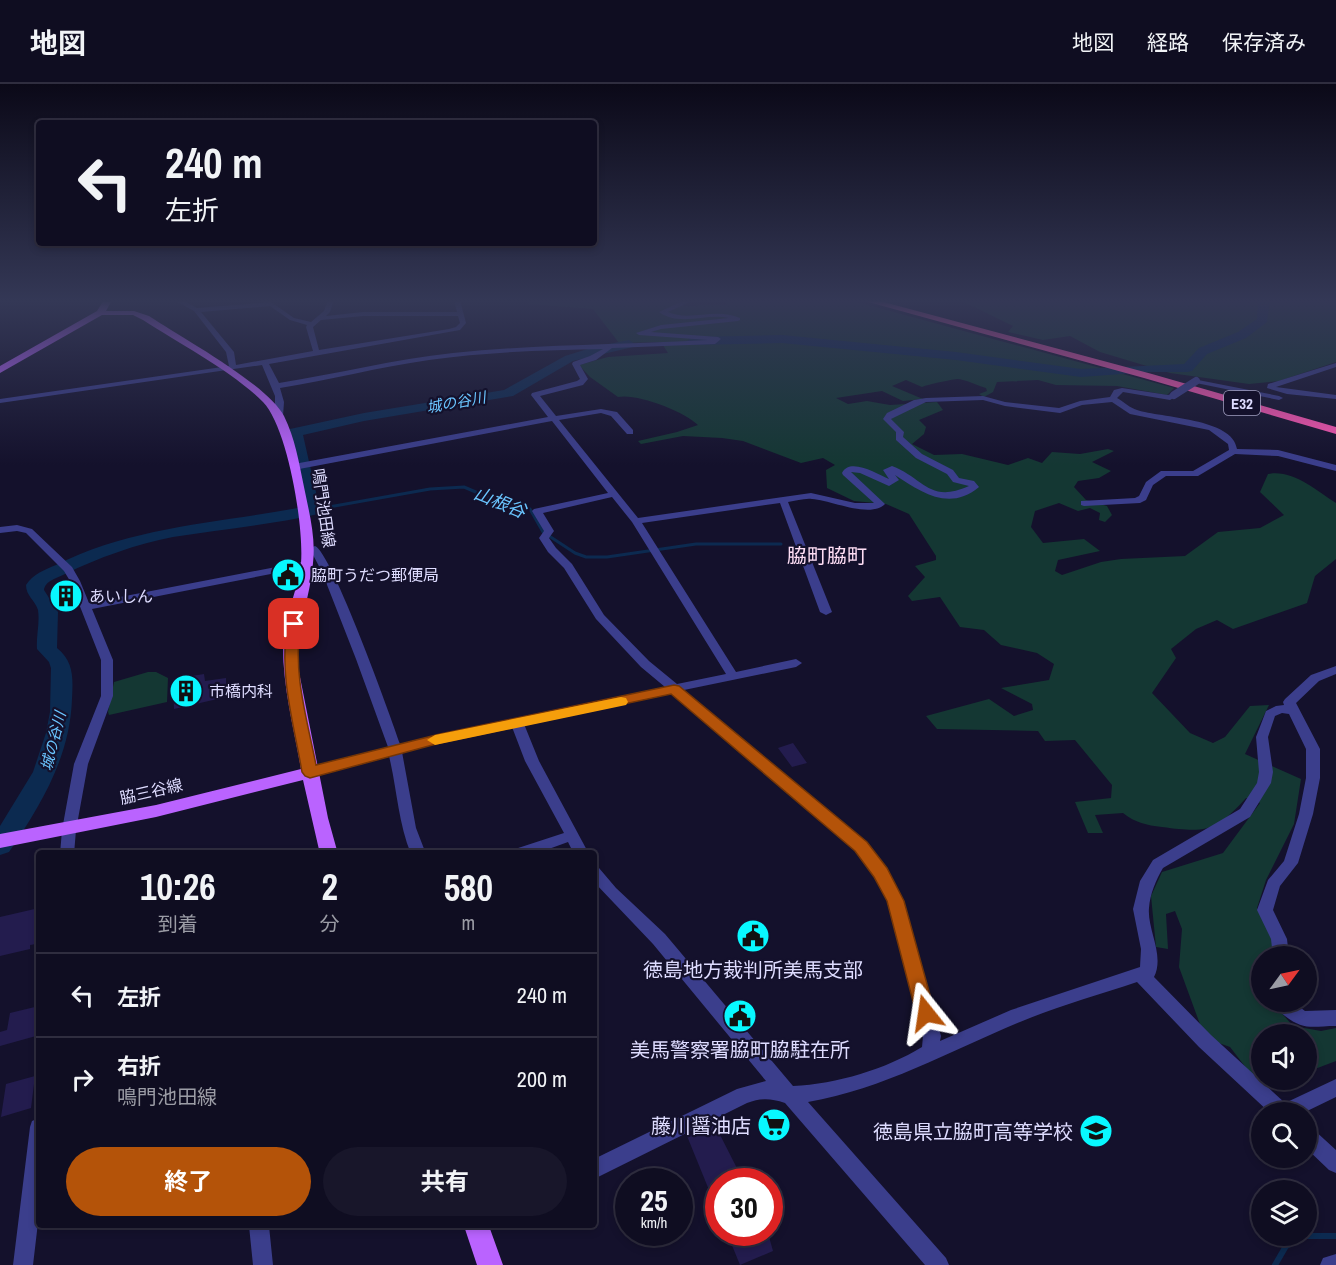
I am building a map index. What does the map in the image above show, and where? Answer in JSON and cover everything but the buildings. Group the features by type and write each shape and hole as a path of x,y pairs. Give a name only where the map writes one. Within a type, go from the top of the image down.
{"highway":[{"name":"E32","path":"1070,355 1336,431"}],"main road":[{"path":"0,370 26,355"},
{"name":"鳴門池田線","path":"207,355 228,368 254,389 279,416 291,451 303,513 307,558 291,644 291,667 327,850"},
{"name":"脇三谷線","path":"7,840 69,830 251,789 310,772"},
{"path":"482,1228 490,1265"}],"street":[{"path":"228,368 230,355"},
{"path":"0,402 311,355"},
{"path":"276,386 327,379 449,355"},
{"path":"597,355 576,364 584,379 580,383 535,395 636,521 733,676"},
{"path":"265,363 276,386 280,403 279,416"},
{"path":"1336,365 1271,386 1271,388 1291,394 1323,394 1336,397"},
{"path":"1113,399 1117,392 1122,390 1170,398 1196,381 1300,403 1323,394"},
{"path":"636,521 811,496 855,506 880,504 846,473 848,469 856,469 889,483 894,480 886,470 892,469 939,497 957,495 974,487 971,483 956,480 950,472 919,456 899,438 900,432 887,419 890,415 917,402 976,398 1060,411 1080,403 1113,399 1133,412 1212,428 1221,432 1232,442 1233,451"},
{"path":"294,467 552,418 608,411 614,414 630,432"},
{"path":"1084,503 1137,501 1143,498 1149,484 1164,473 1195,474 1233,451 1278,453 1336,468"},
{"path":"615,494 537,511 549,531 544,538 568,566 613,632 674,689 861,847 881,873 896,901 932,1036 931,1051 923,1058"},
{"path":"783,500 826,612"},
{"path":"0,530 17,528 29,531 66,567 75,581 107,660 109,680 107,696 81,764 67,850"},
{"path":"86,607 307,558 315,549 327,572 395,750 410,837 418,850"},
{"path":"310,772 395,750 796,663"},
{"path":"1281,946 1265,910 1273,884 1291,863 1314,778 1313,749 1289,702 1316,678 1336,670"},
{"path":"597,1168 743,1095 766,1089 789,1095 821,1091 876,1075 923,1058 1017,1015 1148,972 1149,948 1140,909 1148,881 1158,864 1245,813 1264,783 1266,772 1262,737 1270,714 1280,710 1294,710"},
{"path":"517,723 532,761 580,850"},
{"path":"529,850 571,836"},
{"path":"597,876 659,939 789,1095 939,1265"},
{"path":"1140,974 1205,1041 1272,1102"},
{"path":"1293,1012 1302,1019 1336,1018"},
{"path":"1307,1102 1336,1088"},
{"path":"1317,1145 1336,1163"},
{"path":"23,1265 35,1203 36,1184"},
{"path":"259,1228 263,1265"},
{"path":"1330,1265 1336,1264"}],"green space":[{"path":"636,355 1053,355 1174,388 1167,395 1117,386 1056,385 1038,380 997,382 993,392 984,397 979,394 987,391 986,388 960,379 922,387 906,380 892,386 923,399 903,401 882,391 836,398 848,404 867,401 890,405 937,402 943,410 919,420 926,427 924,434 912,444 934,455 962,454 1008,465 1028,458 1042,463 1052,452 1080,454 1108,449 1114,451 1092,462 1111,471 1099,478 1078,481 1074,487 1086,500 1107,506 1112,515 1105,522 1099,520 1100,513 1090,508 1078,511 1059,503 1035,511 1031,527 1043,543 1084,539 1100,551 1058,560 1055,571 1062,575 1101,562 1185,556 1218,532 1260,528 1284,515 1260,492 1268,474 1277,473 1295,478 1336,503 1336,559 1315,576 1307,603 1233,629 1217,620 1196,629 1171,649 1176,658 1152,693 1190,733 1213,743 1225,737 1250,706 1269,705 1245,754 1301,779 1294,824 1266,880 1257,908 1274,946 1251,946 1251,1012 1281,1012 1291,1024 1251,1024 1251,1074 1230,1047 1216,1042 1201,1027 1179,967 1182,929 1175,911 1166,914 1168,949 1156,947 1151,896 1162,872 1223,853 1260,803 1246,798 1218,824 1209,828 1190,830 1146,824 1123,813 1095,815 1103,833 1088,833 1075,802 1111,798 1112,785 1075,740 1045,741 1038,731 937,729 926,716 989,699 1014,716 1033,710 1032,704 1001,688 1049,680 1054,664 1037,653 1001,645 984,630 960,627 940,597 912,601 908,596 925,577 915,566 936,560 936,556 909,514 886,504 854,501 827,488 826,470 835,465 823,458 801,463 743,441 722,438 683,436 641,444 638,441 698,425 682,414 660,404 626,396 618,397 590,377 579,365 608,357"},
{"path":"1110,355 1336,355 1336,362 1279,381 1249,384 1170,373"},
{"path":"148,672 156,672 168,678 167,702 109,715 114,682"},
{"path":"1336,1028 1336,1061 1317,1068 1317,1030"}],"waterway":[{"name":"城の谷川","path":"0,845 25,809 44,772 52,753 61,712 61,668 58,660 47,649 48,612 35,591 35,585 41,579 81,559 136,541 172,532 239,524 312,510 295,432 364,417 508,393 577,355"},
{"name":"城の谷川","path":"947,355 1081,373 1187,368 1199,355"},
{"name":"山根谷","path":"312,510 430,489 464,487 499,502 530,509 543,532 575,553 586,557 607,557 696,544 781,544"},
{"path":"1317,1236 1336,1236"},
{"path":"1275,1265 1286,1246"}],"slow traffic":[{"path":"435,740 621,702"}],"place":[{"name":"脇町うだつ郵便局","path":"288,575"},
{"name":"あいしん","path":"66,596"},
{"name":"市橋内科","path":"186,691"},
{"name":"徳島地方裁判所美馬支部","path":"753,936"},
{"name":"美馬警察署脇町脇駐在所","path":"740,1016"},
{"name":"藤川醤油店","path":"774,1125"},
{"name":"徳島県立脇町高等学校","path":"1096,1131"}],"district":[{"name":"脇町脇町","path":"827,555"}],"route":[{"path":"294,624 291,667 310,772 440,738 674,689 861,847 881,873 896,901 926,1013"}]}
